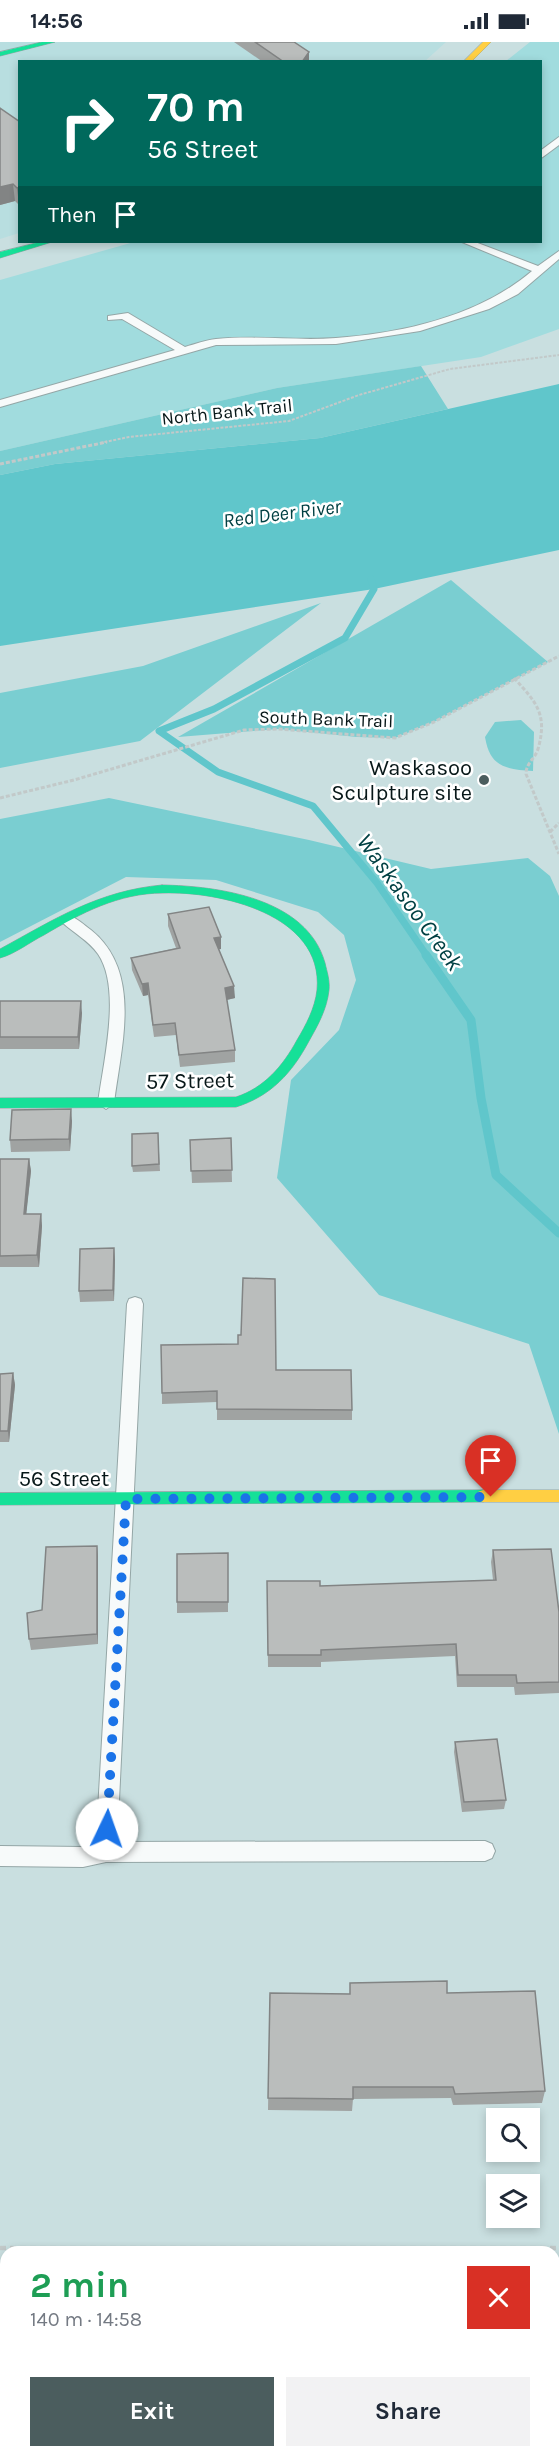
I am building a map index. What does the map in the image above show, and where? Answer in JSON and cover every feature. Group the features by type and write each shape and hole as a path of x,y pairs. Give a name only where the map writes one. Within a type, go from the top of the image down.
{"street":[{"path":"0,54 51,42"},
{"path":"468,60 487,42"},
{"path":"0,255 44,243"},
{"name":"57 Street","path":"0,954 116,897 136,891 182,888 227,894 262,905 295,924 312,945 322,968 324,996 315,1026 288,1065 261,1094 236,1102 0,1103"},
{"name":"56 Street","path":"0,1499 559,1496"}],"lane":[{"path":"542,154 559,140"},
{"path":"470,243 539,270"},
{"path":"0,404 215,342 336,341 416,329 485,307 514,292 559,254"},
{"path":"112,318 124,315 182,350"},
{"path":"68,920 105,952 115,976 117,997 106,1103"},
{"path":"106,1852 135,1304"},
{"path":"0,1856 82,1857 106,1852 485,1851"}],"path":[{"name":"North Bank Trail","path":"0,464 102,441 289,421 359,395 450,369 559,355"},
{"name":"South Bank Trail","path":"218,736 244,730 278,729 357,737 395,738 434,722 559,656"},
{"path":"514,678 530,694 539,709 538,751 526,767 526,774 559,854"},
{"path":"0,798 74,780 218,736"},
{"path":"550,832 559,823"}],"shaded area":[{"path":"0,42 446,42 426,60 18,60 18,233 0,239"},
{"path":"530,42 559,42 559,329 481,357 277,388 0,451 0,280 130,243 542,243 542,60 507,60"},
{"path":"421,366 448,409 320,438 55,464 0,475 0,451 277,388"},
{"path":"451,580 548,662 434,722 395,738 357,737 278,729 178,737"},
{"path":"321,603 140,741 0,768 0,693 143,666"},
{"path":"521,720 534,732 533,771 514,769 500,764 487,747 485,737 495,722"},
{"path":"109,798 309,840 431,869 528,858 550,876 559,896 559,1434 529,1344 379,1295 277,1178 291,1080 339,1030 356,980 344,935 318,912 216,880 126,877 0,942 0,819"}],"water":[{"name":"Red Deer River","path":"559,384 559,550 374,589 0,646 0,475 55,464 320,438"}],"building":[{"path":"255,42 294,42 309,52 303,60 281,60"},
{"path":"0,108 18,121 18,188 13,184 0,187"},
{"path":"209,907 221,937 214,938 234,986 225,988 235,1050 179,1055 175,1023 153,1025 148,983 142,984 131,958 180,948 168,914"},
{"path":"0,1001 81,1001 78,1037 0,1037"},
{"path":"71,1109 69,1139 10,1140 12,1110"},
{"path":"158,1133 159,1164 132,1166 132,1134"},
{"path":"231,1138 232,1170 191,1171 190,1140"},
{"path":"0,1159 29,1159 24,1214 41,1214 37,1255 0,1256"},
{"path":"114,1248 113,1290 79,1291 80,1249"},
{"path":"243,1278 275,1279 276,1370 351,1370 352,1410 217,1409 217,1391 162,1393 161,1345 238,1344 238,1335 241,1335"},
{"path":"13,1373 8,1431 0,1431 0,1374"},
{"path":"97,1546 97,1634 29,1639 27,1613 42,1610 46,1547"},
{"path":"551,1549 559,1612 559,1682 517,1683 516,1675 458,1675 456,1644 321,1650 321,1655 268,1655 267,1581 320,1581 320,1586 496,1580 493,1550"},
{"path":"228,1553 228,1602 177,1602 177,1554"},
{"path":"497,1739 506,1800 464,1802 455,1742"},
{"path":"447,1981 447,1993 535,1991 545,2091 455,2094 453,2087 353,2087 353,2099 268,2098 270,1993 350,1994 350,1983"}],"waterway":[{"name":"Waskasoo Creek","path":"371,579 374,589 345,638 214,709 159,731 218,772 313,806 377,883 427,956"},
{"name":"Waskasoo Creek","path":"426,955 471,1020 481,1098 496,1175 559,1233"}],"traffic: fast":[{"path":"0,54 51,42"},
{"path":"0,255 44,243"},
{"path":"0,954 100,901 136,891 191,889 250,902 278,914 300,931 316,952 323,979 322,997 316,1015 300,1047 281,1074 265,1088 247,1098 236,1102 0,1103"},
{"path":"0,1499 483,1496"}],"traffic: slow":[{"path":"468,60 487,42"},
{"path":"483,1496 559,1496"}],"place":[{"name":"Waskasoo Sculpture site","path":"484,780"}],"route":[{"path":"107,1829 126,1499 491,1497"}]}
